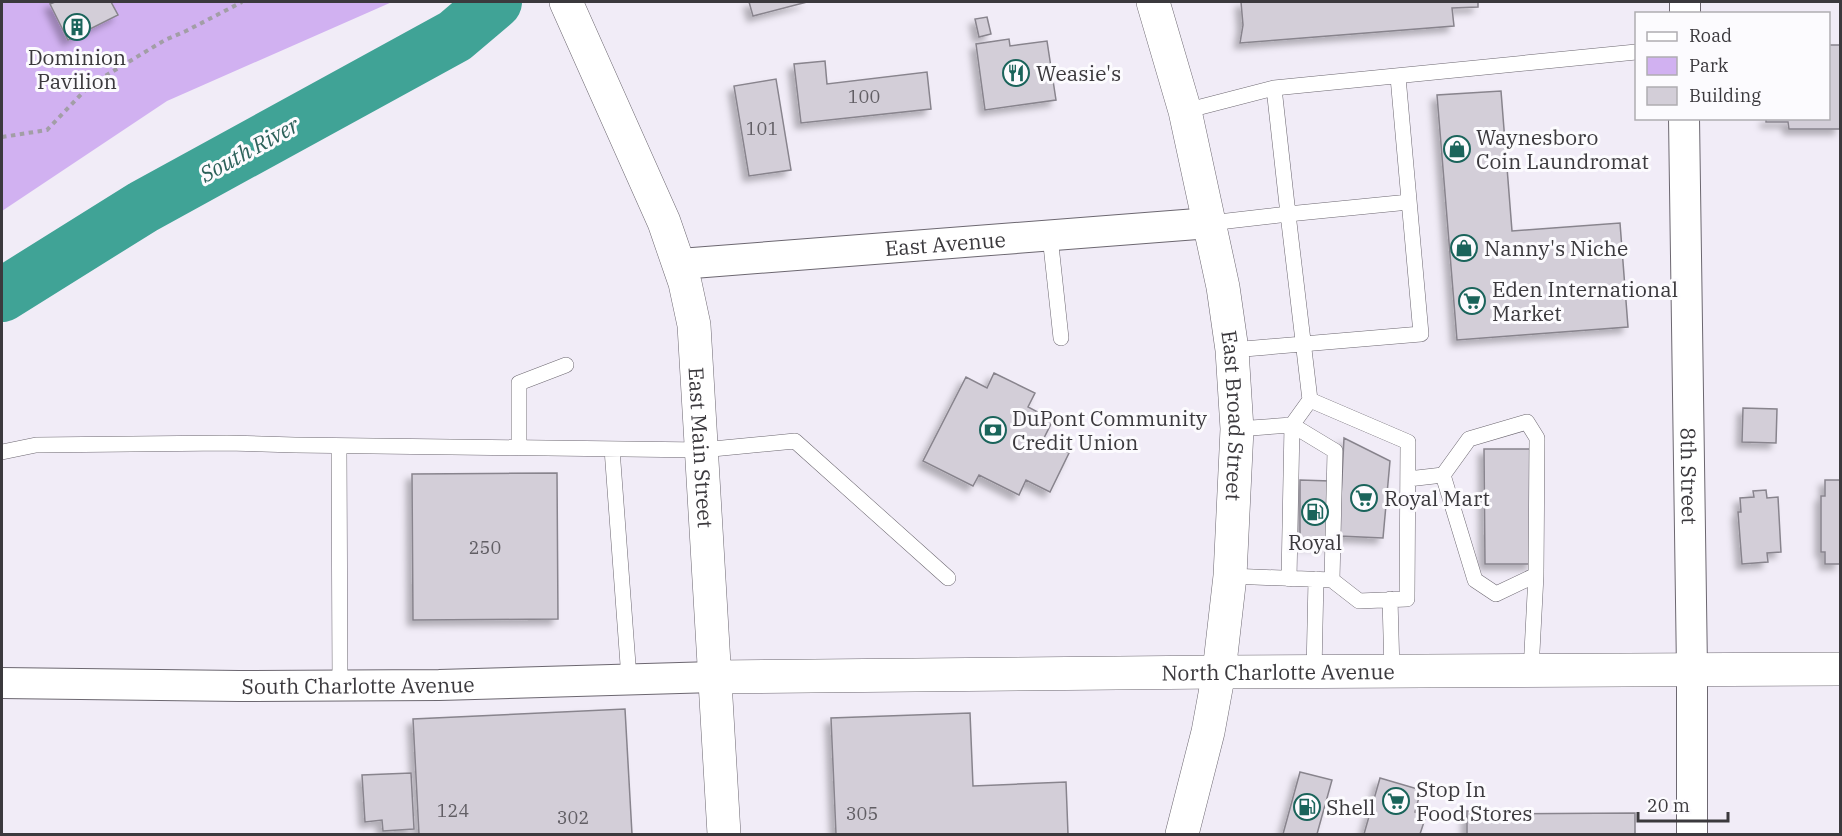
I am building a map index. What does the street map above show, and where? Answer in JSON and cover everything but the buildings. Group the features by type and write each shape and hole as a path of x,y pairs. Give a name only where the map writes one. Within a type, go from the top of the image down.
{"main road":[{"name":"East Main Street","path":"566,2 664,222 680,264 694,325 724,834"},
{"name":"East Broad Street","path":"1154,2 1185,111 1223,287 1232,350 1236,429 1230,576 1219,672 1208,732 1182,834"},
{"name":"North Charlotte Avenue","path":"714,677 1840,669"}],"street":[{"name":"8th Street","path":"1684,120 1692,670 1692,834"},
{"name":"East Avenue","path":"680,264 1210,223"},
{"name":"South Charlotte Avenue","path":"2,683 439,685 714,677"}],"lane":[{"path":"1185,111 1274,88 1635,52"},
{"path":"1232,350 1421,334 1398,77"},
{"path":"1274,88 1310,400 1292,425 1289,579"},
{"path":"1210,223 1409,202"},
{"path":"1050,236 1060,338"},
{"path":"519,448 519,383 566,365"},
{"path":"1230,576 1332,580 1359,601 1407,599 1408,442 1310,400"},
{"path":"1408,478 1443,475 1469,439 1527,422 1537,438 1536,575 1531,671"},
{"path":"1236,429 1292,425 1335,451 1332,580"},
{"path":"2,452 36,446 227,442 339,446 702,450 795,441 948,578"},
{"path":"339,446 340,685"},
{"path":"612,449 629,678"},
{"path":"1443,475 1475,580 1496,594 1536,575"},
{"path":"1314,672 1316,579"},
{"path":"1390,599 1392,671"}],"path":[{"path":"2,137 47,130 90,86 165,40 242,2"}],"green space":[{"path":"2,2 392,2 167,101 2,211"}],"waterway":[{"name":"South River","path":"2,295 143,207 455,36 495,2"}],"place":[{"name":"Dominion Pavilion","path":"77,27"},
{"name":"Weasie's","path":"1016,73"},
{"name":"Waynesboro Coin Laundromat","path":"1457,149"},
{"name":"Nanny's Niche","path":"1464,248"},
{"name":"Eden International Market","path":"1472,301"},
{"name":"DuPont Community Credit Union","path":"993,430"},
{"name":"Royal Mart","path":"1364,498"},
{"name":"Royal","path":"1315,512"},
{"name":"Stop In Food Stores","path":"1396,801"},
{"name":"Shell","path":"1307,807"}]}
